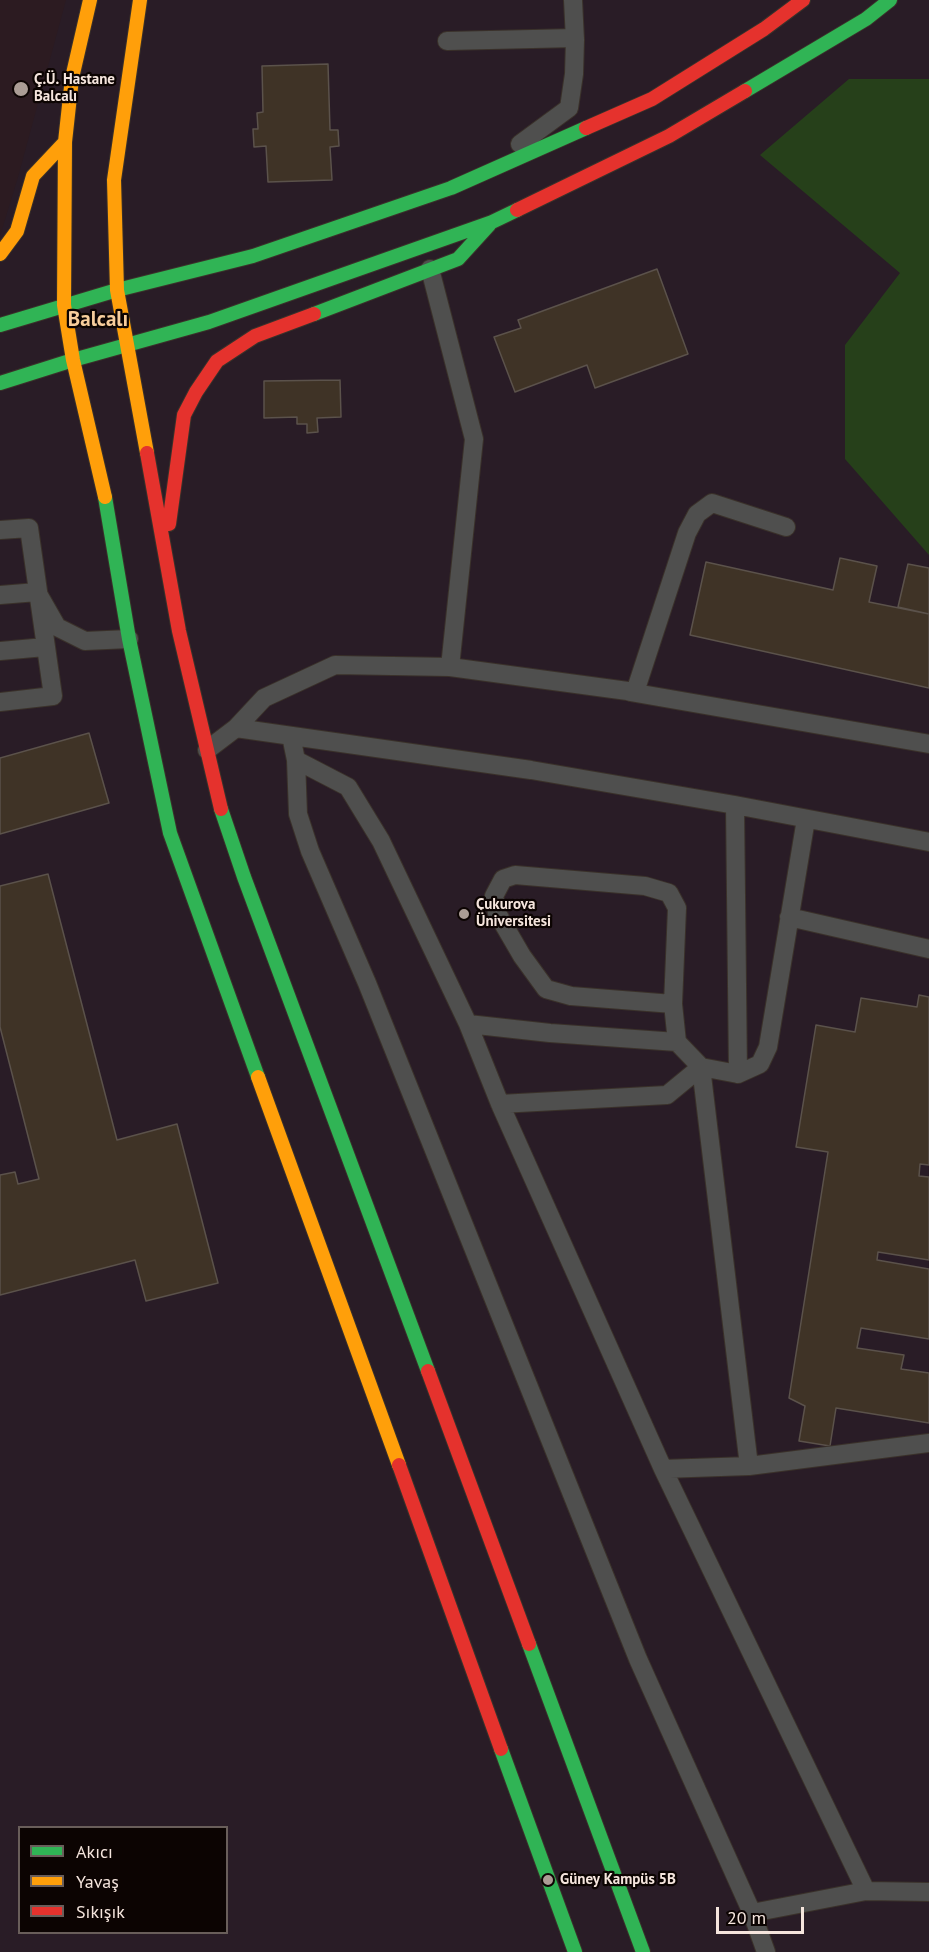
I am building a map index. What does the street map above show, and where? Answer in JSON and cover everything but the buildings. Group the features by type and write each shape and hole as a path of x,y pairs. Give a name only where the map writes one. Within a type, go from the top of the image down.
{"street":[{"path":"90,0 72,78 64,142 64,305 73,360 101,475 129,639 170,833 575,1952"},
{"path":"140,0 114,180 117,290 179,631 219,802 244,878 643,1952"},
{"path":"0,325 117,290 253,256 451,188 651,99 764,29 803,0"},
{"path":"0,383 209,322 492,222 669,136 866,19 890,0"},
{"path":"0,254 17,231 33,176 64,142"},
{"path":"165,554 184,415 217,360 255,336 458,258 492,222"}],"lane":[{"path":"451,188 456,177 517,146 568,108 574,74 573,0"},
{"path":"447,41 575,38"},
{"path":"430,269 474,439 450,667"},
{"path":"630,692 635,692 687,533 697,514 712,503 786,527"},
{"path":"0,530 29,528 53,696 0,702"},
{"path":"37,592 57,627 86,641 129,639"},
{"path":"0,595 37,592"},
{"path":"0,651 45,647"},
{"path":"207,750 236,728 264,698 335,665 450,667 630,692 929,744"},
{"path":"236,728 531,770 735,805 929,842"},
{"path":"291,736 296,760 298,814 310,851 367,983 638,1659 752,1913 766,1952"},
{"path":"296,760 348,787 381,842 468,1024 500,1104 663,1469 866,1891"},
{"path":"735,805 738,1074"},
{"path":"673,1004 571,996 546,989 522,956 497,914 494,896 503,879 515,874 645,886 669,893 677,908 673,1004 677,1042 701,1067 738,1074 760,1064 768,1047 806,819"},
{"path":"789,917 929,949"},
{"path":"468,1024 550,1033 677,1042"},
{"path":"500,1104 667,1095 701,1067"},
{"path":"701,1067 749,1466"},
{"path":"663,1469 749,1466 929,1443"},
{"path":"752,1913 866,1891 929,1892"}],"shaded area":[{"name":"Çukurova Üniversitesi","path":"0,0 929,0 929,1952 0,1952"},
{"name":"Ç.Ü. Hastane Balcalı","path":"0,0 66,0 0,236"}],"green space":[{"path":"849,79 929,79 929,555 845,459 845,345 900,273 760,155"}],"traffic: fast":[{"path":"745,91 866,19 890,0"},
{"path":"0,325 117,290 253,256 451,188 586,128"},
{"path":"0,383 209,322 492,222 517,210"},
{"path":"314,314 458,259 489,225"},
{"path":"105,497 129,639 170,833 258,1077"},
{"path":"221,809 244,877 428,1371"},
{"path":"529,1644 643,1952"},
{"path":"501,1749 575,1952"}],"traffic: slow":[{"path":"90,0 72,78 65,142 64,305 73,360 105,497"},
{"path":"140,0 114,180 117,290 147,453"},
{"path":"0,254 17,231 33,176 65,142"},
{"path":"258,1077 399,1465"}],"traffic: jam":[{"path":"586,128 652,99 764,29 803,0"},
{"path":"517,210 669,136 745,91"},
{"path":"169,524 184,415 217,361 255,336 314,314"},
{"path":"147,453 179,631 221,809"},
{"path":"428,1371 529,1644"},
{"path":"399,1465 501,1749"}],"place":[{"name":"Ç.Ü. Hastane Balcalı","path":"21,89"},
{"name":"Çukurova Üniversitesi","path":"464,914"},
{"name":"Güney Kampüs 5B","path":"548,1880"}],"district":[{"name":"Balcalı","path":"98,320"}]}
